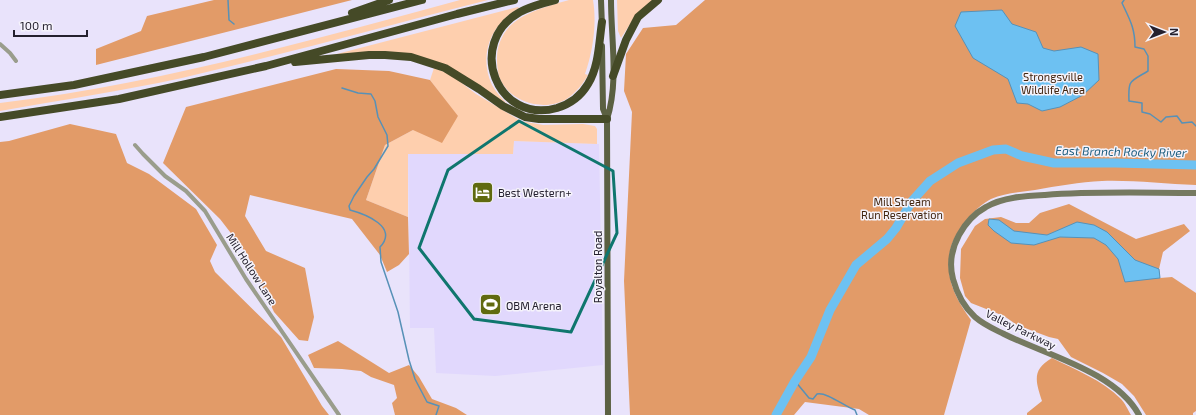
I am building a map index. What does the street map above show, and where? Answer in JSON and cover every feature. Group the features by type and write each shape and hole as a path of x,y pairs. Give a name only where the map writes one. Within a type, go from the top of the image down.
{"highway":[{"path":"298,32 389,0"},
{"path":"0,96 89,82 204,57 422,0"},
{"path":"0,117 119,99 266,66 514,0"},
{"path":"555,0 519,12 502,27 493,45 491,63 495,78 501,89 509,98 520,104 534,109 552,109 567,104 583,92 589,83 596,65 602,22"},
{"path":"613,76 626,40 638,17 658,0"},
{"path":"266,66 370,55 411,58 445,68 475,86 503,106 525,117 539,119 607,119"}],"main road":[{"name":"Royalton Road","path":"601,0 603,109 607,119"},
{"name":"Royalton Road","path":"608,415 607,119 611,107 613,76 611,0"}],"street":[{"path":"0,44 16,61"},
{"name":"Mill Hollow Lane","path":"135,145 165,176 186,191 205,211 246,279 339,415"},
{"name":"Valley Parkway","path":"1139,415 1130,400 1100,377 988,326 974,316 960,299 955,287 952,276 951,260 954,244 965,227 978,212 992,204 1008,199 1025,196 1080,192 1196,193"}],"highlighted area":[{"path":"519,121 613,171 617,233 571,332 474,319 419,248 448,170"}],"shaded area":[{"path":"460,0 488,0 297,50 182,78 0,111 0,103 116,85 174,73 289,46"},
{"path":"569,0 593,0 595,18 592,47 585,74 588,75 582,85 574,93 560,102 543,105 526,102 511,93 501,80 497,66 499,45 503,36 511,25 523,16"},
{"path":"617,0 654,0 632,21 621,38 618,31"},
{"path":"518,7 519,8 509,15 494,31 487,52 486,63 492,85 508,104 435,62 333,55"},
{"path":"434,68 450,74 476,94 521,121 543,125 583,124 595,126 597,129 597,144 514,141 513,154 408,154 408,217 366,200 385,145 413,130 458,117 430,80"},
{"path":"514,141 599,144 603,365 495,376 436,373 434,328 410,328 408,154 513,154"}],"green space":[{"path":"214,0 352,0 96,65 96,49 141,31 147,16"},
{"name":"Mill Stream Run Reservation","path":"705,0 1196,0 1196,185 1125,181 1085,182 1002,195 991,199 979,207 957,233 953,240 949,258 952,286 960,303 971,320 944,415 869,415 859,409 805,402 794,415 630,415 624,281 632,112 624,91 626,54 643,28 676,25"},
{"path":"336,69 389,71 430,80 458,116 442,143 413,130 385,145 366,200 408,217 409,254 399,265 387,272 380,255 352,219 250,195 245,216 266,251 305,268 314,317 308,341 299,340 274,312 247,254 220,219 163,163 186,107"},
{"path":"70,124 116,134 127,163 149,174 196,209 217,245 210,261 215,272 281,337 322,406 329,415 0,415 0,142 9,141"},
{"path":"1069,204 1136,239 1184,224 1190,231 1163,252 1159,269 1160,278 1172,277 1196,293 1196,411 1193,415 1146,415 1134,396 1122,384 1071,357 1058,339 1017,325 1004,316 971,303 965,296 960,278 961,249 975,226 985,219 1001,217 1016,223 1029,223 1040,213"},
{"path":"338,341 389,373 409,365 419,377 432,399 456,408 467,415 395,415 392,403 397,398 394,385 371,377 361,371 314,368 308,355"},
{"path":"1052,358 1106,386 1122,401 1131,415 1027,415 1027,413 1042,401 1037,382 1038,372 1045,363"}],"water":[{"path":"1002,10 1012,24 1036,32 1043,48 1054,51 1081,47 1098,54 1099,80 1083,95 1060,107 1042,111 1028,104 1017,103 1008,79 973,58 955,26 961,12"},
{"path":"989,219 999,220 1014,231 1047,235 1077,222 1094,225 1107,232 1135,260 1159,269 1160,278 1125,282 1118,259 1106,245 1094,238 1060,237 1034,245 1011,243 988,225"}],"waterway":[{"path":"228,0 229,20 234,24"},
{"path":"1124,0 1122,3 1133,29 1135,47 1144,49 1148,56 1148,71 1131,82 1129,89 1129,101 1142,103 1142,112 1150,114 1161,122 1166,117 1177,116 1182,123 1192,122 1196,126"},
{"path":"342,88 358,93 371,94 375,101 378,117 387,135 388,146 374,169 354,196 349,206 350,210 371,218 378,222 383,228 385,240 380,247 381,262 398,312 415,379 427,402 439,406 436,415"},
{"name":"East Branch Rocky River","path":"776,415 795,381 811,357 830,310 856,265 887,239 896,228 912,201 930,181 958,163 993,150 1006,149 1022,156 1054,163 1196,165"},
{"path":"795,381 809,398 813,399 817,394 826,395 855,410 857,415"}],"place":[{"name":"Best Western+","path":"482,192"},
{"name":"OBM Arena","path":"490,305"}],"park label":[{"name":"Strongsville Wildlife Area","path":"1053,82"}]}
